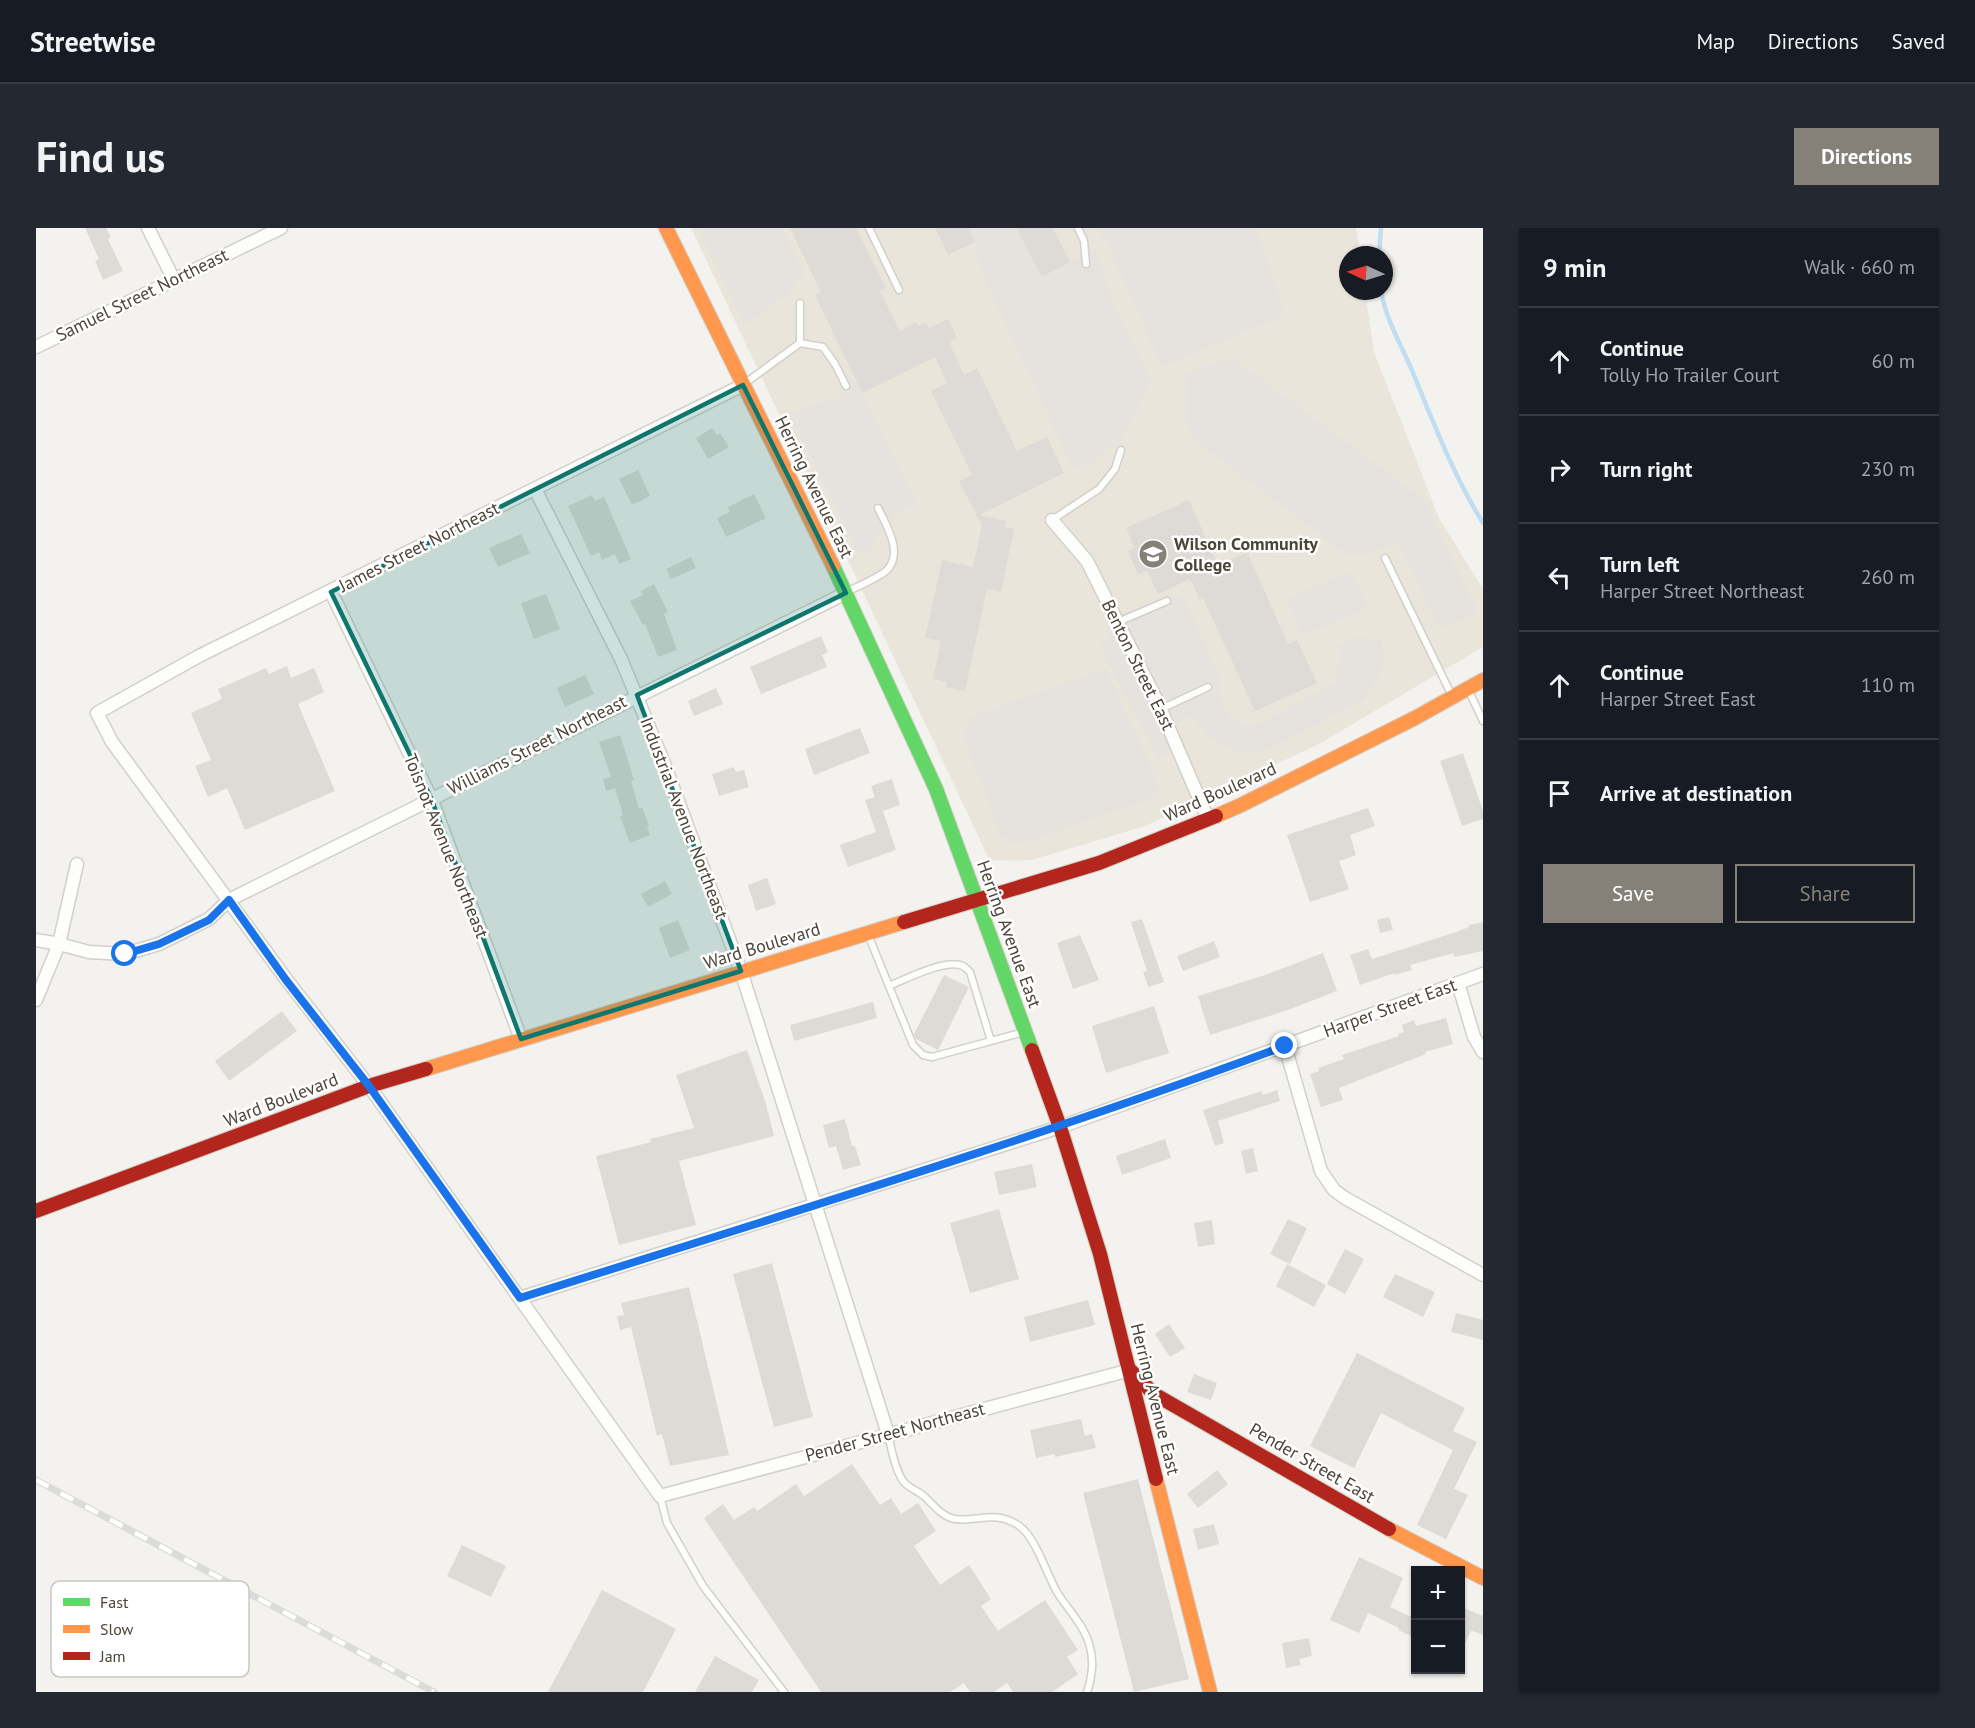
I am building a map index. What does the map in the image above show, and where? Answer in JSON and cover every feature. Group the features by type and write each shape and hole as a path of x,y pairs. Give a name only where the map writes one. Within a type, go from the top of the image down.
{"main road":[{"name":"Herring Avenue East","path":"666,228 846,593 936,789 978,900 1060,1127 1100,1254 1210,1692"},
{"name":"Ward Boulevard","path":"36,1211 369,1086 1099,863 1260,796 1415,718 1483,680"},
{"name":"Pender Street East","path":"1130,1370 1154,1394 1387,1527 1483,1578"}],"street":[{"path":"148,228 174,280"},
{"name":"Samuel Street Northeast","path":"36,346 281,228"},
{"name":"James Street Northeast","path":"229,900 112,742 97,712 199,656 332,592 743,385"},
{"name":"Industrial Avenue Northeast","path":"535,489 637,695 741,971 888,1434"},
{"name":"Benton Street East","path":"1052,520 1087,561 1161,709 1208,819"},
{"name":"Toisnot Avenue Northeast","path":"332,592 431,798 521,1039"},
{"name":"Williams Street Northeast","path":"36,940 89,952 125,954 159,944 209,920 229,900 846,593"},
{"path":"36,1000 59,944 77,864"},
{"path":"229,900 286,980 369,1086 660,1496"},
{"name":"Harper Street East","path":"520,1298 1060,1127 1483,974"},
{"path":"1458,983 1474,1037 1483,1052"},
{"path":"1285,1046 1321,1171 1334,1190 1344,1198 1483,1275"},
{"name":"Pender Street Northeast","path":"660,1496 1130,1370"}],"lane":[{"path":"869,228 899,290"},
{"path":"1078,228 1084,241 1086,264"},
{"path":"800,303 801,343"},
{"path":"743,385 801,343 823,348 835,364 846,386"},
{"path":"1052,520 1099,489 1115,469 1121,450"},
{"path":"846,593 888,570 894,555 893,539 878,508"},
{"path":"1385,558 1453,697"},
{"path":"1118,622 1167,601"},
{"path":"1161,709 1208,687"},
{"path":"1467,689 1483,721"},
{"path":"867,933 913,1045 923,1055 932,1057 1025,1031"},
{"path":"889,986 942,965 963,966 970,972 992,1041"},
{"path":"888,1434 892,1454 904,1484 924,1495 946,1515 955,1519 980,1517 1005,1520 1019,1526 1031,1539 1057,1593 1088,1640 1092,1665 1087,1692"},
{"path":"660,1496 667,1523 703,1586 784,1692"}],"highlighted area":[{"path":"743,385 846,593 637,695 741,971 521,1039 431,798 331,592"}],"shaded area":[{"name":"Wilson Community College","path":"691,228 1356,228 1359,246 1339,246 1339,300 1366,300 1374,352 1439,518 1483,589 1483,647 1319,744 1145,826 1032,860 990,861"},
{"path":"698,228 782,228 805,273 789,293 745,325"},
{"path":"968,228 1013,228 1042,277 1095,249 1110,295 1151,380 1124,436 1096,461 1074,470 980,270 975,242"},
{"path":"1094,228 1257,228 1285,315 1162,367 1106,240"},
{"path":"1232,357 1426,501 1478,613 1440,630 1398,544 1351,558 1192,439 1187,425 1186,373"},
{"path":"846,379 856,379 918,504 889,517 872,548 860,555 790,415 822,402 838,399"},
{"path":"1352,570 1368,608 1302,636 1286,599"},
{"path":"1182,594 1221,678 1217,691 1228,715 1245,725 1257,724 1339,681 1335,674 1341,652 1338,645 1365,634 1369,642 1381,639 1384,654 1381,671 1365,700 1266,750 1250,754 1234,751 1210,737 1199,726 1194,715 1174,725 1184,747 1157,759 1100,646 1124,613"},
{"path":"1106,668 1155,777 1158,792 1152,798 1016,846 1000,834 964,738 969,717"}],"building":[{"path":"85,228 106,228 111,237 108,239 123,271 103,280 95,261 99,259"},
{"path":"790,228 856,228 886,288 880,291 900,331 916,322 918,326 926,322 929,328 948,319 957,338 949,342 964,375 977,368 1017,451 1047,437 1064,473 979,515 1006,521 1005,527 1014,529 1001,592 987,589 965,691 946,687 947,682 933,679 941,641 925,638 942,560 973,567 982,526 959,481 972,475 931,391 947,383 935,357 862,393 815,295 821,292"},
{"path":"935,228 968,228 975,242 948,255"},
{"path":"1016,228 1053,228 1070,262 1042,277"},
{"path":"712,428 717,435 720,433 729,447 708,459 696,438"},
{"path":"638,470 650,496 632,505 619,479"},
{"path":"754,494 766,518 726,537 717,518 730,512 728,507"},
{"path":"592,495 595,501 604,497 631,559 619,564 615,554 602,560 599,552 591,556 568,506"},
{"path":"1189,500 1218,565 1247,552 1288,644 1297,640 1317,683 1255,711 1203,598 1200,600 1190,579 1158,594 1147,571 1138,575 1128,551 1135,548 1126,528"},
{"path":"521,534 530,553 498,567 489,548"},
{"path":"691,557 696,568 671,579 666,569"},
{"path":"654,584 668,612 664,614 677,650 658,657 645,624 643,625 630,601 643,595 641,591"},
{"path":"546,594 560,629 534,639 521,603"},
{"path":"821,636 828,652 822,655 827,667 761,694 750,667"},
{"path":"287,666 291,678 314,668 324,692 298,704 335,791 245,830 227,788 208,797 195,766 211,760 191,713 222,699 218,689 266,668 269,674"},
{"path":"585,675 594,694 565,707 557,688"},
{"path":"716,688 723,704 694,716 688,701"},
{"path":"860,728 870,753 814,775 805,749"},
{"path":"620,735 634,780 631,781 639,809 642,807 650,835 630,843 620,816 623,815 615,788 606,791 603,779 611,777 599,742"},
{"path":"1463,753 1483,811 1483,819 1462,826 1440,761"},
{"path":"734,767 736,772 744,770 749,787 719,796 712,774"},
{"path":"892,779 900,805 883,811 896,850 848,867 840,845 876,832 865,800 875,797 871,786"},
{"path":"1368,808 1375,826 1350,835 1356,855 1339,861 1349,889 1310,902 1287,835"},
{"path":"767,878 776,904 756,911 748,885"},
{"path":"665,881 672,894 648,907 641,894"},
{"path":"1389,917 1393,930 1380,933 1377,920"},
{"path":"1142,919 1164,982 1148,987 1143,972 1147,971 1131,922"},
{"path":"678,920 690,950 670,958 659,928"},
{"path":"1483,922 1483,951 1454,957 1454,953 1410,965 1412,970 1395,975 1394,973 1360,985 1350,955 1368,949 1372,959"},
{"path":"1080,935 1099,980 1073,989 1057,943"},
{"path":"1214,941 1220,957 1183,971 1177,956"},
{"path":"1323,953 1337,991 1288,1010 1210,1035 1198,996 1262,976"},
{"path":"944,975 969,987 938,1050 916,1039 914,1034"},
{"path":"873,1002 877,1018 794,1041 790,1025"},
{"path":"1154,1006 1169,1053 1106,1073 1092,1026"},
{"path":"282,1011 297,1031 229,1081 215,1061"},
{"path":"1446,1018 1453,1044 1425,1052 1426,1054 1339,1088 1343,1100 1321,1107 1310,1074 1319,1071 1318,1068 1344,1059 1342,1055 1399,1036 1398,1034 1404,1032 1402,1025 1414,1020 1416,1026"},
{"path":"747,1050 766,1104 774,1136 679,1161 696,1225 619,1245 596,1156 694,1128 676,1075"},
{"path":"1277,1090 1280,1101 1218,1121 1224,1143 1215,1146 1203,1110 1262,1091 1263,1095"},
{"path":"845,1119 852,1146 855,1146 861,1165 843,1170 836,1146 829,1148 823,1125"},
{"path":"1165,1139 1171,1158 1122,1175 1116,1156"},
{"path":"1253,1148 1258,1171 1246,1174 1241,1151"},
{"path":"1032,1164 1037,1187 999,1195 994,1172"},
{"path":"999,1209 1019,1279 970,1293 950,1223"},
{"path":"1288,1219 1307,1228 1290,1264 1270,1254"},
{"path":"1212,1220 1215,1244 1198,1247 1194,1223"},
{"path":"1345,1249 1364,1259 1345,1294 1327,1284"},
{"path":"772,1263 813,1417 774,1427 733,1274"},
{"path":"1287,1264 1326,1285 1314,1307 1276,1286"},
{"path":"1395,1274 1435,1292 1423,1317 1383,1297"},
{"path":"689,1287 729,1455 670,1466 662,1434 657,1436 631,1327 620,1330 617,1316 624,1315 621,1303"},
{"path":"1088,1300 1095,1325 1030,1342 1024,1317"},
{"path":"1456,1313 1483,1320 1483,1340 1451,1332"},
{"path":"1169,1324 1185,1348 1170,1357 1155,1334"},
{"path":"1357,1353 1465,1408 1453,1431 1477,1442 1454,1489 1468,1495 1446,1539 1417,1525 1453,1450 1381,1413 1354,1468 1310,1446"},
{"path":"1194,1374 1217,1383 1211,1400 1187,1392"},
{"path":"1081,1419 1085,1436 1092,1434 1096,1448 1055,1457 1054,1454 1036,1458 1030,1430"},
{"path":"852,1464 880,1505 891,1498 901,1514 918,1503 936,1531 914,1546 940,1585 969,1565 991,1599 981,1606 998,1631 1045,1600 1078,1650 1067,1657 1078,1674 1052,1692 1013,1692 1007,1683 994,1692 970,1692 964,1683 950,1692 821,1692 704,1518 723,1504 734,1520 754,1507 757,1511 796,1484 804,1496"},
{"path":"1217,1470 1228,1484 1198,1508 1187,1494"},
{"path":"1138,1479 1189,1679 1134,1692 1083,1493"},
{"path":"1214,1524 1219,1544 1198,1550 1193,1529"},
{"path":"462,1545 506,1566 491,1597 447,1576"},
{"path":"1359,1557 1403,1578 1390,1607 1411,1617 1411,1636 1368,1613 1359,1633 1330,1620"},
{"path":"602,1590 676,1629 643,1692 548,1692"},
{"path":"1465,1609 1483,1616 1483,1635 1471,1630 1465,1644"},
{"path":"1309,1638 1312,1656 1299,1659 1301,1665 1286,1668 1282,1643"},
{"path":"715,1656 759,1680 752,1692 695,1692"}],"waterway":[{"path":"1380,246 1381,228"},
{"path":"1383,300 1444,447 1483,523"}],"railway":[{"path":"36,1480 226,1581"},
{"path":"249,1593 434,1692"}],"traffic: fast":[{"path":"833,566 936,789 1032,1050"}],"traffic: slow":[{"path":"666,228 833,566"},
{"path":"1216,816 1415,718 1483,680"},
{"path":"426,1069 904,922"},
{"path":"1156,1479 1210,1692"},
{"path":"1389,1529 1483,1578"}],"traffic: jam":[{"path":"904,922 1099,863 1216,816"},
{"path":"1032,1050 1060,1127 1100,1254 1156,1479"},
{"path":"36,1211 369,1086 426,1069"},
{"path":"1130,1370 1154,1394 1389,1529"}],"place":[{"name":"Wilson Community College","path":"1153,554"}],"route":[{"path":"125,954 159,944 209,920 229,900 286,980 369,1086 520,1298 1060,1127 1285,1046"}]}
